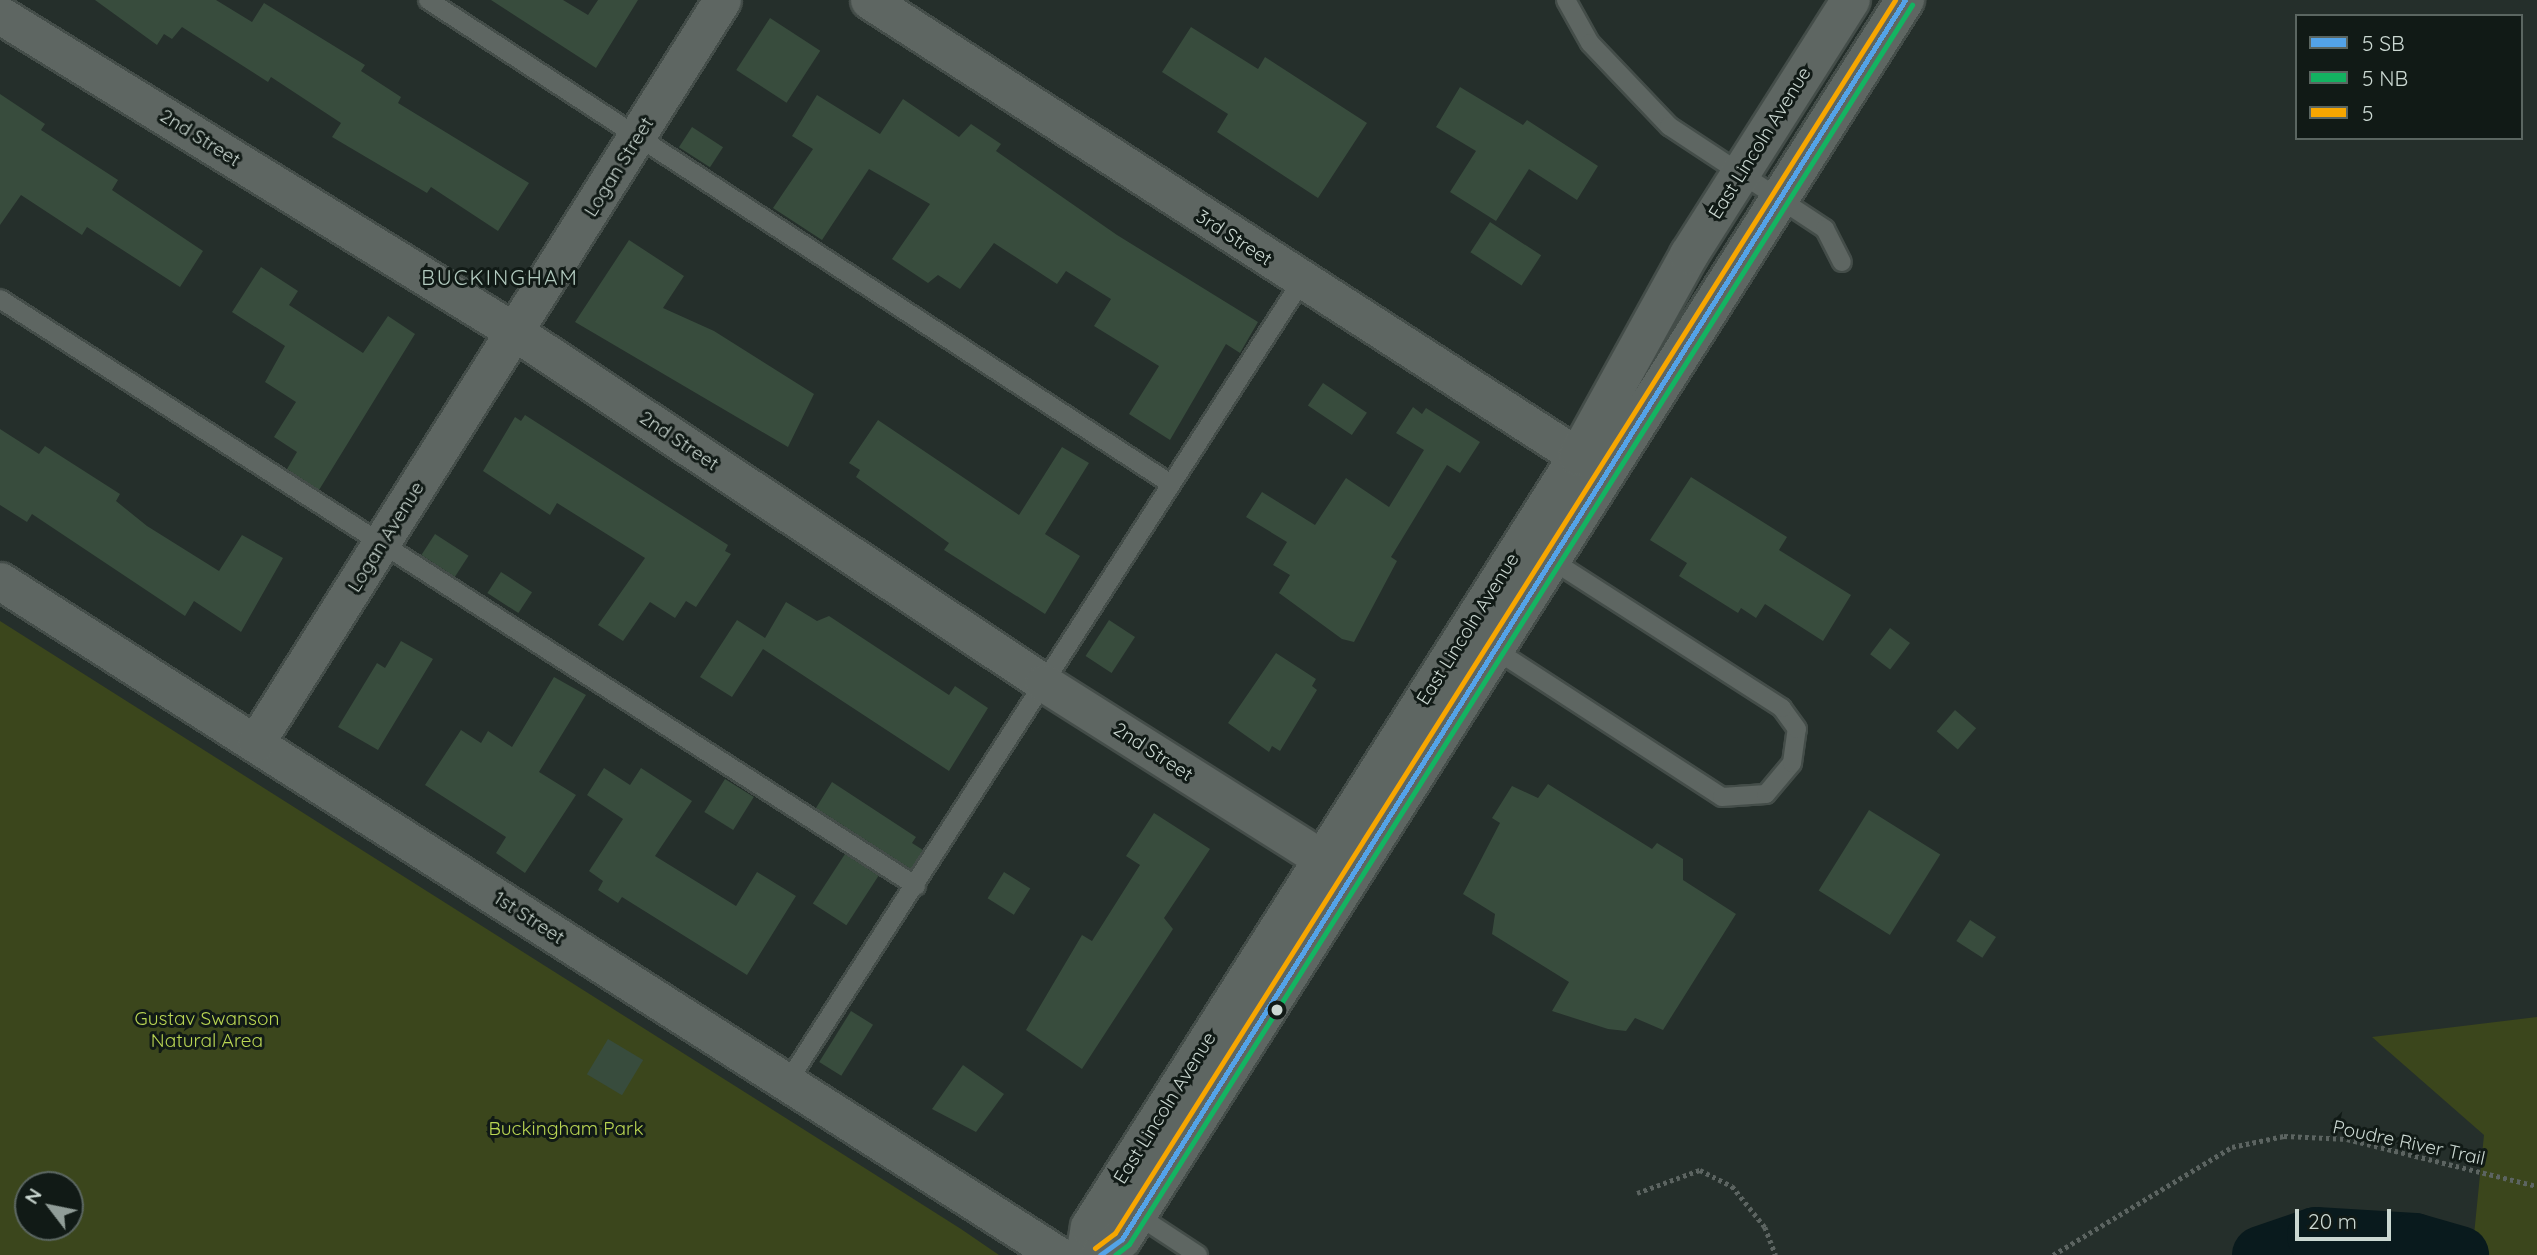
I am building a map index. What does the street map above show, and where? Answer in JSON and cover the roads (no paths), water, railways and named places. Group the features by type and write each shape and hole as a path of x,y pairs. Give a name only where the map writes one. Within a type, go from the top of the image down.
{"street":[{"name":"Logan Street","path":"515,332 722,0"},
{"name":"3rd Street","path":"869,0 1300,282 1590,464"},
{"name":"East Lincoln Avenue","path":"1590,464 1740,176 1851,0"},
{"name":"East Lincoln Avenue","path":"1100,1255 1122,1239 1137,1215 1337,869 1590,464 1777,199 1905,0"},
{"name":"2nd Street","path":"0,15 515,332 1044,683 1337,869"},
{"name":"Logan Avenue","path":"256,742 515,332"},
{"name":"1st Street","path":"0,581 1058,1255"},
{"name":"East Lincoln Avenue","path":"1085,1255 1090,1227 1337,869"}],"lane":[{"path":"428,0 1171,484"},
{"path":"1566,0 1590,43 1669,127 1740,176 1825,229 1842,262"},
{"path":"787,1083 916,886 1300,282"},
{"path":"0,299 916,886"},
{"path":"1481,640 1722,797 1766,794 1792,763 1797,729 1782,708 1536,550"},
{"path":"1137,1215 1189,1252"}],"waterway":[{"path":"2261,1255 2316,1236 2415,1242 2460,1255"}],"district":[{"name":"BUCKINGHAM","path":"500,277"}],"park label":[{"name":"Gustav Swanson Natural Area","path":"207,1030"},
{"name":"Buckingham Park","path":"566,1129"}]}
